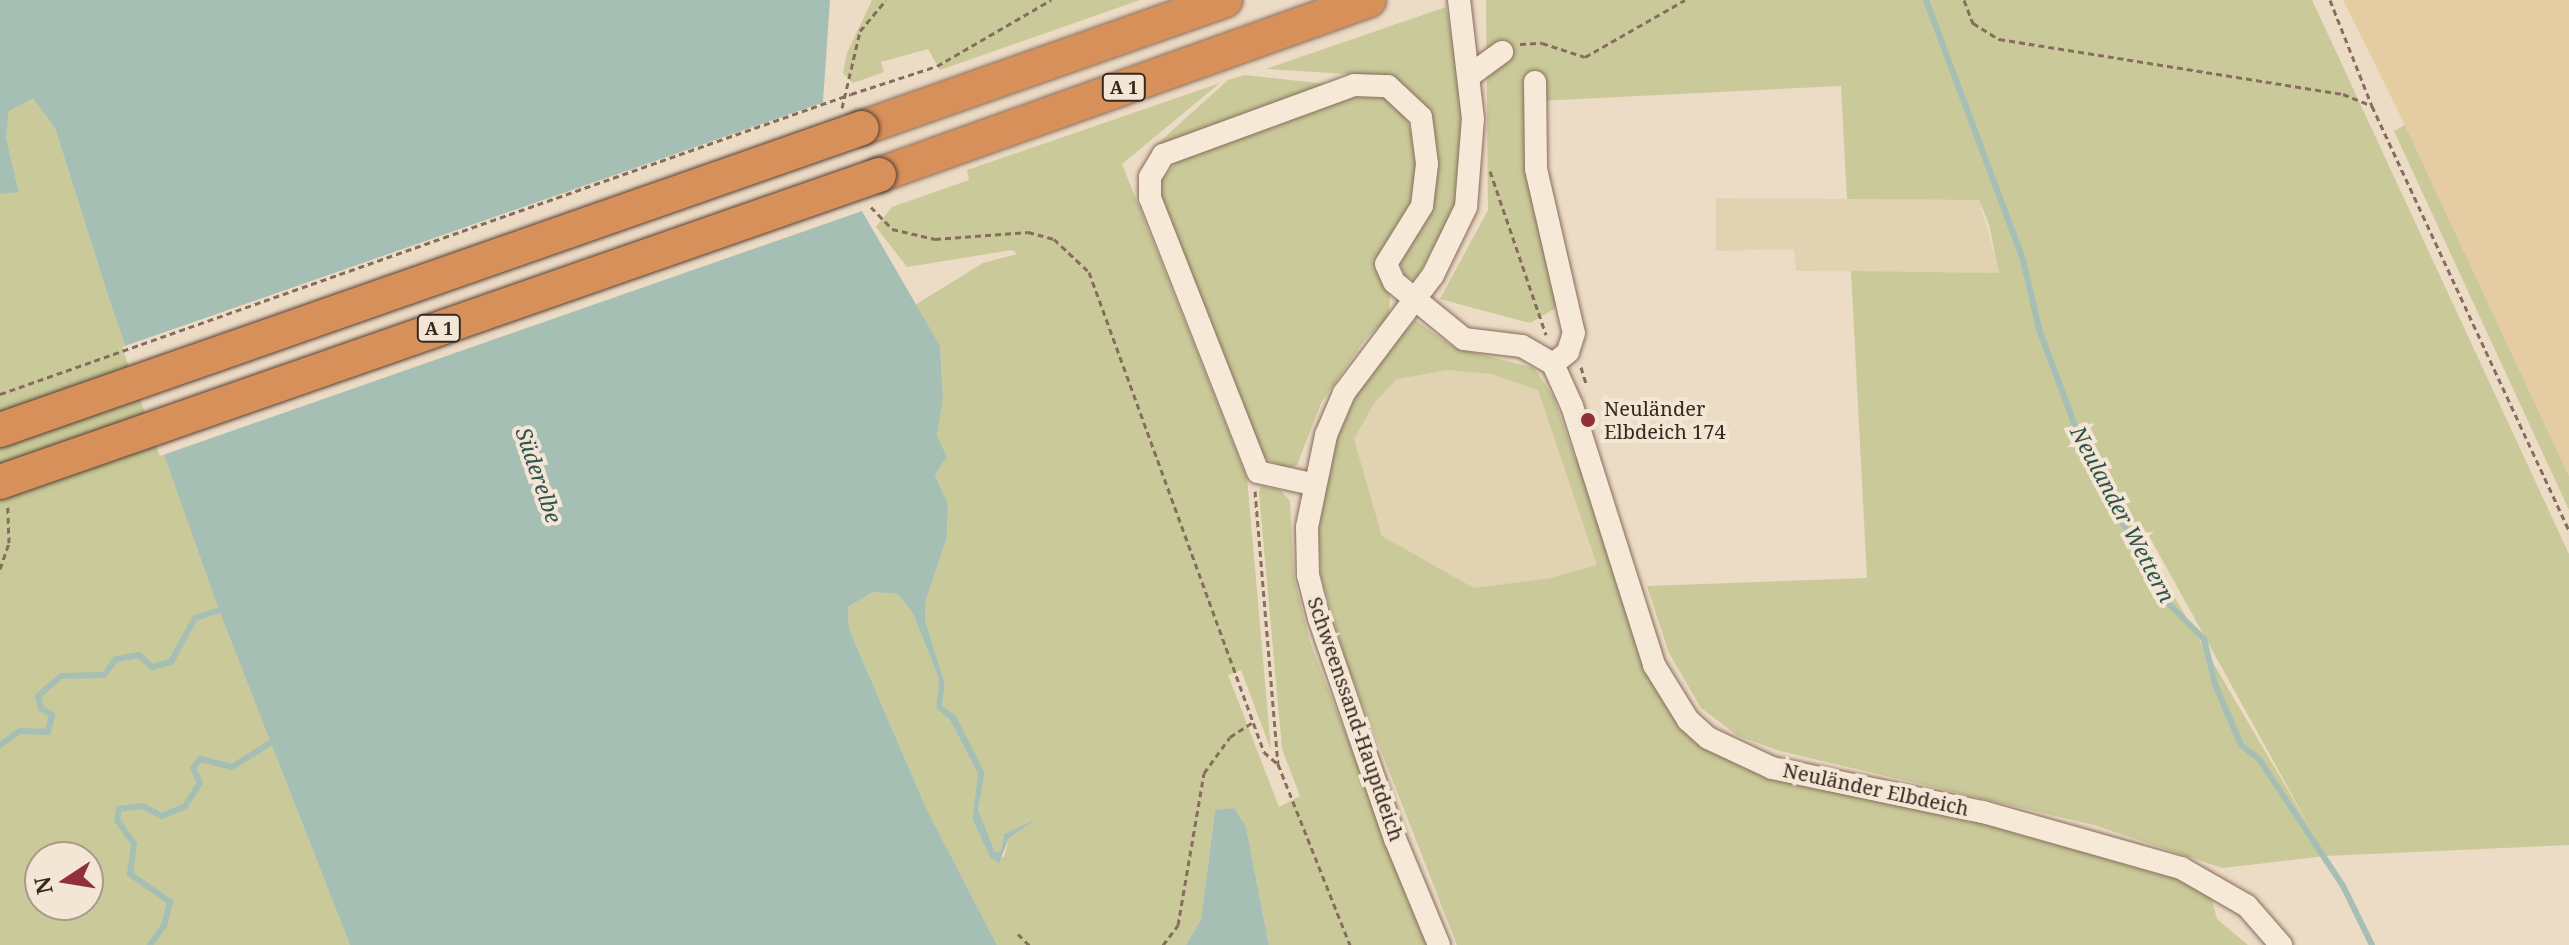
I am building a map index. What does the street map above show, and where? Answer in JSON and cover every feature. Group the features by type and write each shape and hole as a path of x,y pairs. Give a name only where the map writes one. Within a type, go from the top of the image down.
{"highway":[{"name":"A 1","path":"0,430 853,124 1225,0"},
{"name":"A 1","path":"2,490 872,184 1369,0"}],"street":[{"name":"Schweenssand-Hauptdeich","path":"1439,945 1395,839 1319,618 1308,575 1312,484 1344,393 1433,275 1466,207 1473,119 1459,2"},
{"path":"1469,76 1502,52"},
{"path":"1312,484 1258,472 1150,198 1150,177 1163,155 1354,85 1388,86 1421,117 1427,164 1422,206 1386,264 1394,282 1413,301 1464,339 1522,346 1553,364 1568,352 1574,333 1536,169 1535,82"},
{"name":"Neuländer Elbdeich","path":"1553,364 1572,406 1654,665 1671,698 1708,738 1772,768 1983,812 2181,868 2244,904 2281,945"}],"path":[{"path":"853,124 844,89 860,31 886,0"},
{"path":"0,394 937,66 1051,0"},
{"path":"1502,52 1534,43 1585,57 1685,0"},
{"path":"1964,0 1973,23 1999,39 2343,94 2372,106"},
{"path":"2330,0 2372,106 2569,531"},
{"path":"1488,164 1553,364"},
{"path":"872,184 892,229 935,239 1028,232 1054,239 1089,272 1264,752 1278,764"},
{"path":"1258,472 1255,491 1278,764 1350,945"},
{"path":"0,569 9,543 2,490"},
{"path":"1163,945 1178,925 1204,773 1230,737 1253,722"},
{"path":"1018,934 1029,945"}],"shaded area":[{"path":"1716,198 1979,200 2000,273 1796,271 1794,249 1716,251"},
{"path":"1447,370 1491,374 1538,390 1597,565 1550,578 1474,588 1382,536 1354,439 1375,402 1397,378"}],"green space":[{"path":"872,0 1140,0 940,70 928,49 881,62 884,72 853,83 843,73 847,53"},
{"path":"1486,0 2312,0 2569,554 2569,845 2326,856 2222,868 2094,825 1780,751 1738,736 1701,708 1669,653 1647,586 1867,578 1851,271 1999,273 1989,224 1979,200 1847,199 1841,86 1538,101 1543,210 1568,301 1530,323 1440,299 1488,210","holes":["2148,534 2312,831 2139,537"]},
{"path":"1446,7 1459,79 1463,168 1454,210 1416,279 1405,276 1399,259 1434,196 1436,172 1426,119 1363,75 1266,69"},
{"path":"1245,75 1335,85 1155,146 1228,80"},
{"path":"1220,83 1122,164 1247,478 1271,750 1241,670 1228,675 1279,807 1300,796 1282,749 1259,493 1261,486 1280,490 1290,501 1294,577 1310,642 1427,945 1269,945 1246,827 1215,810 1201,919 1186,945 997,945 927,810 849,629 848,607 873,592 898,594 913,614 939,679 936,708 950,720 978,774 972,819 990,857 1004,857 1009,838 1031,822 1004,834 1001,851 995,852 978,809 985,773 942,706 945,684 925,620 926,600 947,537 948,504 935,475 947,457 937,437 943,399 940,347 915,305 983,263 1017,254 1012,250 907,267 876,227 892,207 969,180 967,170"},
{"path":"1352,94 1382,94 1402,110 1416,143 1417,198 1380,253 1390,296 1389,317 1366,338 1321,403 1297,465 1286,469 1264,457 1166,220 1159,183 1181,157"},
{"path":"33,97 55,128 111,305 219,609 350,945 0,945 0,194 19,191 6,137 9,111"},
{"path":"2405,125 2569,476 2569,510 2394,131"},
{"path":"1415,320 1453,347 1534,368 1553,396 1575,458 1581,458 1641,656 1715,752 2153,866 2210,893 2217,919 2248,945 1457,945 1346,661 1321,575 1318,528 1337,438 1356,396 1377,362","holes":["1447,370 1491,374 1538,390 1597,565 1550,578 1474,588 1382,536 1354,439 1375,402 1397,379"]}],"sand":[{"path":"2343,0 2569,0 2569,476 2405,125"}],"water":[{"name":"Süderelbe","path":"0,0 830,0 823,102 829,154 940,346 943,399 937,436 947,457 935,475 948,504 947,537 926,600 925,620 945,684 942,706 955,715 985,773 978,809 995,852 1001,851 1004,834 1036,819 1009,838 999,863 990,857 972,819 978,774 950,720 936,708 939,679 913,614 898,594 873,592 848,607 849,629 927,810 997,945 350,945 219,610 111,305 55,128 33,98 9,111 6,137 19,192 0,194"},
{"path":"1234,808 1246,827 1269,945 1186,945 1201,919 1215,810"}],"pier":[{"path":"827,101 832,153 862,211 160,456 122,347"}],"waterway":[{"name":"Neulander Wettern","path":"1926,0 2023,260 2039,329 2083,447 2163,598 2204,639 2215,684 2241,745 2259,759 2343,886 2372,945"},
{"path":"0,745 20,731 48,732 52,715 41,708 38,696 61,676 104,675 116,659 139,655 152,667 171,662 195,618 219,610"},
{"path":"150,945 164,926 170,902 130,874 134,844 117,820 119,809 143,806 162,816 185,806 200,783 193,768 200,759 232,767 270,743"}],"place":[{"name":"Neuländer Elbdeich 174","path":"1588,420"}]}
